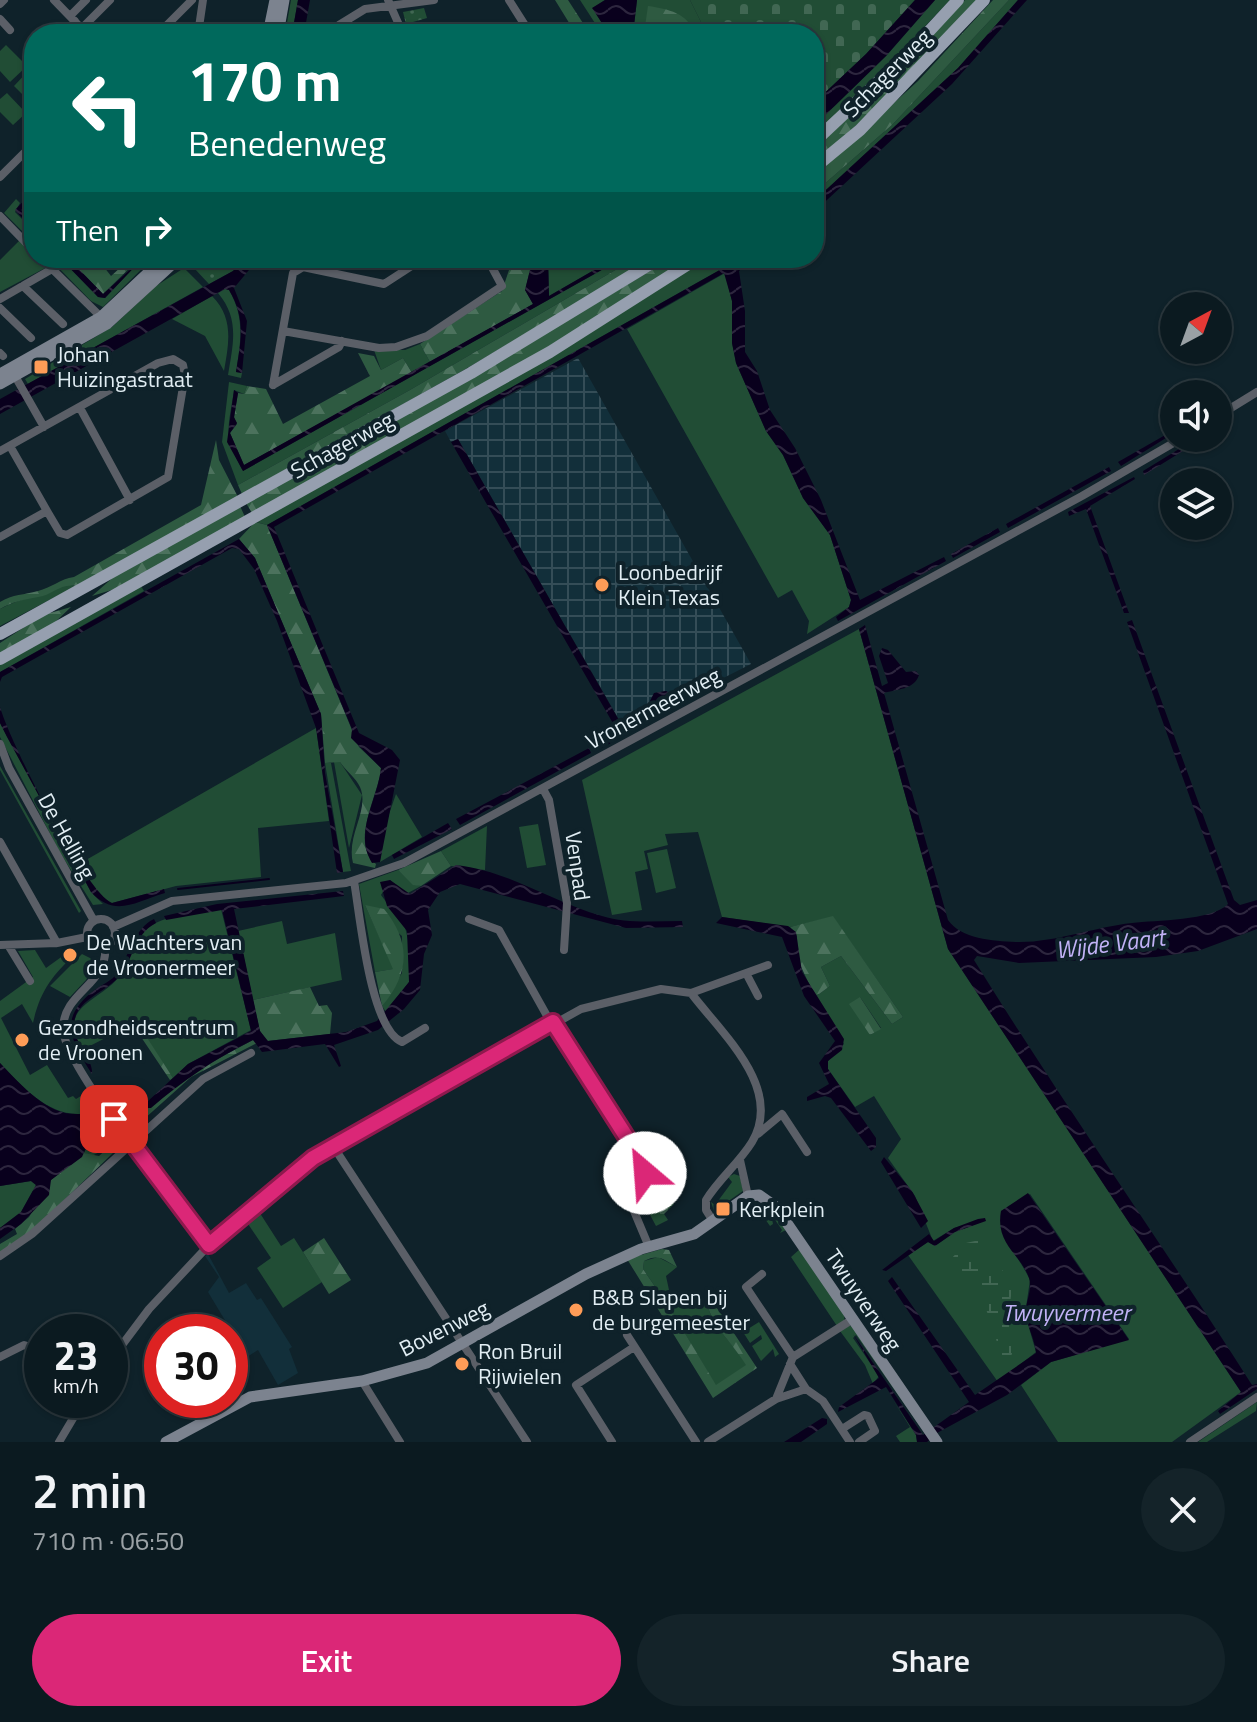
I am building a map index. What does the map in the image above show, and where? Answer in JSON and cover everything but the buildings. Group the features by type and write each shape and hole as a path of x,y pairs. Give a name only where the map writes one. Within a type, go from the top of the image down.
{"main road":[{"name":"Schagerweg","path":"824,133 908,54 958,0"},
{"name":"Schagerweg","path":"824,159 912,78 984,0"},
{"name":"Schagerweg","path":"0,634 471,373 644,268"},
{"name":"Schagerweg","path":"0,659 550,352 682,268"}],"street":[{"path":"54,0 78,24"},
{"path":"79,24 86,0"},
{"path":"80,24 110,0"},
{"path":"168,24 192,0"},
{"path":"199,24 203,0"},
{"path":"270,24 275,0"},
{"path":"280,24 284,0"},
{"path":"341,24 365,9 388,3 434,0"},
{"path":"509,0 522,24"},
{"path":"388,3 398,24"},
{"path":"0,19 10,30"},
{"path":"0,177 24,153"},
{"path":"0,216 24,241"},
{"path":"104,320 154,268"},
{"path":"0,384 104,320 167,268"},
{"path":"298,268 293,273 273,385 339,347 342,341"},
{"path":"323,268 384,284 409,268"},
{"path":"283,331 385,349 427,336 502,286 492,268"},
{"path":"0,299 52,269 104,320"},
{"path":"23,286 63,324"},
{"path":"0,308 31,338"},
{"path":"0,451 164,361 176,359 183,365 185,375 168,477 67,535 60,533 10,446"},
{"path":"12,376 44,427"},
{"path":"1232,407 1257,392"},
{"path":"80,408 130,500"},
{"name":"Vronermeerweg","path":"113,927 145,910 182,899 354,881 404,863 1160,451"},
{"path":"0,537 47,511"},
{"name":"De Helling","path":"0,744 9,768 94,921"},
{"name":"De Helling","path":"0,759 9,768"},
{"name":"Venpad","path":"543,789 549,800 567,908 564,950"},
{"path":"0,842 57,943"},
{"path":"354,881 386,1025 397,1041 402,1042 425,1028"},
{"path":"469,919 499,930 552,1022 645,1166 631,1204 649,1247"},
{"path":"94,921 107,921 113,927 114,938 105,946 94,946 87,937 88,927 94,921"},
{"path":"4,945 57,943 87,937"},
{"path":"4,945 30,981"},
{"path":"105,946 104,969 71,1002 63,1031 70,1053 131,1144 209,1245"},
{"path":"691,993 697,988 747,975 768,965"},
{"path":"747,975 758,996"},
{"path":"128,1337 149,1309 209,1245 271,1190 333,1146 552,1022 625,996 661,989 691,993 758,1087 762,1107 754,1138"},
{"path":"0,1256 32,1234 203,1079 251,1053"},
{"path":"740,1160 748,1196 713,1221 706,1210 706,1200 754,1138 782,1114 807,1152"},
{"path":"333,1146 527,1442"},
{"name":"Twuyverweg","path":"748,1196 759,1195 773,1203 934,1437"},
{"name":"Bovenweg","path":"166,1442 250,1397 401,1373 462,1345 575,1279 649,1247 687,1238 713,1221"},
{"path":"762,1274 746,1287 806,1389 823,1401 850,1442"},
{"path":"776,1399 791,1361 853,1319"},
{"path":"627,1335 696,1442"},
{"path":"0,1357 24,1345"},
{"path":"612,1442 576,1385 634,1347"},
{"path":"362,1381 400,1442"},
{"path":"708,1442 776,1399 806,1389"},
{"path":"1190,1442 1257,1397"},
{"path":"842,1429 864,1415 868,1416 875,1431 859,1442"},
{"path":"59,1442 73,1418"}],"shaded area":[{"path":"578,358 751,664 678,701 666,691 654,693 650,704 652,716 625,730 458,439 451,442 445,431"},
{"path":"208,1254 229,1293 246,1283 257,1300 261,1298 292,1347 289,1349 298,1373 278,1385 258,1350 248,1356 248,1314 221,1314 208,1292 219,1277 205,1256"}],"green space":[{"path":"291,0 298,0 294,24 287,24"},
{"path":"555,0 568,0 584,24 570,24"},
{"path":"580,0 605,0 593,8 603,24 596,24"},
{"path":"637,0 690,0 702,24 634,24"},
{"path":"690,0 915,0 866,54 824,94 824,24 702,24"},
{"path":"935,0 950,0 872,82 824,126 824,116 886,56"},
{"path":"965,0 978,0 895,89 824,156 824,140 885,85"},
{"path":"993,0 1009,0 893,124 824,184 824,167 918,81"},
{"path":"1009,0 1018,0 958,68 824,192 824,184 893,124"},
{"path":"648,6 670,11 690,24 645,24"},
{"path":"424,8 427,18 406,24 403,12"},
{"path":"6,45 24,63 24,69 10,82 0,71 0,51"},
{"path":"24,75 24,96 14,86"},
{"path":"7,93 24,111 24,115 13,125 0,112 0,99"},
{"path":"16,199 20,203 15,212 24,221 24,233 4,213"},
{"path":"20,240 24,244 24,268 45,268 0,292 0,260"},
{"path":"59,268 70,268 98,297 105,298 134,268 143,268 103,307 91,301"},
{"path":"78,268 105,268 111,276 120,268 130,268 103,294"},
{"path":"184,268 203,287 28,384 25,379 112,327 156,286"},
{"path":"194,268 236,268 233,271 209,284"},
{"path":"510,268 530,268 525,290 533,304 430,362 420,344 502,291"},
{"path":"548,268 598,268 549,296"},
{"path":"605,268 619,268 410,390 238,485 222,442 229,382 247,386 244,394 234,390 229,424 232,448 243,471"},
{"path":"619,268 636,268 464,370 242,494 238,485 410,390"},
{"path":"655,268 676,268 512,369 252,513 246,503 474,376"},
{"path":"692,268 723,268 267,525 256,522 560,351"},
{"path":"725,273 732,301 732,343 736,363 766,431 783,455 803,498 830,535 851,600 849,607 807,634 809,621 792,590 778,598 627,329"},
{"path":"229,290 234,300 240,320 236,372 242,373 241,378 228,375 233,342 232,322 230,312 218,293"},
{"path":"212,296 227,322 224,371 205,336 172,319"},
{"path":"420,344 430,362 412,373 403,358 381,370 374,350 405,350"},
{"path":"358,353 374,356 381,370 403,358 412,373 244,465 230,433 237,424 234,418 238,393 244,394 247,386 266,389 283,424 370,376"},
{"path":"216,440 219,460 238,497 76,586 65,586 0,609 0,602 5,599 43,590 74,577 201,505"},
{"path":"240,506 245,517 118,588 92,596 117,574"},
{"path":"255,522 267,525 359,747 381,768 365,832 368,855 376,864 375,868 353,863 353,843 362,805 360,787 340,762 325,763 321,714 255,558 239,539"},
{"path":"65,584 76,586 0,626 0,609"},
{"path":"141,586 144,591 0,672 0,663"},
{"path":"71,607 51,626 0,655 0,643 43,615"},
{"path":"859,629 948,949 1241,1392 1172,1442 1058,1442 1021,1385 1051,1362 1129,1339 1030,1194 1001,1211 1001,1221 1006,1239 1030,1280 1025,1314 1036,1352 998,1382 908,1255 928,1242 935,1246 955,1232 986,1220 954,1228 933,1241 915,1196 888,1158 901,1139 874,1096 855,1107 828,1069 828,1061 844,1044 815,997 830,986 821,967 841,956 892,1024 903,1017 833,917 790,927 722,917 698,832 665,834 668,845 644,851 648,869 635,872 642,910 612,915 582,780","holes":["860,997 881,1028 870,1035"]},
{"path":"0,723 91,892 103,904 93,905 59,851 0,737"},
{"path":"316,728 329,821 258,828 261,877 176,886 112,903 89,881 79,864"},
{"path":"334,762 340,762 362,795 349,848"},
{"path":"325,763 331,763 351,871 343,872"},
{"path":"0,766 81,911 79,913 0,770"},
{"path":"396,794 422,837 380,862 383,831"},
{"path":"538,824 546,865 527,868 519,827"},
{"path":"487,826 485,870 451,866 441,851"},
{"path":"667,849 676,888 656,893 647,853"},
{"path":"441,851 451,866 421,886 413,885 398,870"},
{"path":"398,870 413,884 421,886 406,894 390,880 381,895 405,927 409,944 409,982 386,1012 382,1006 402,973 402,936 365,905 394,969 375,972 359,884"},
{"path":"365,905 384,909 403,945 404,958 398,982 382,1006 375,972 393,969"},
{"path":"221,909 251,1030 188,1064 173,1078 136,1026 125,1028 82,1050 74,1024 77,1014 118,978 144,931 166,919"},
{"path":"833,916 903,1017 892,1024 841,956 821,967 830,986 815,997 798,960 797,936 790,927"},
{"path":"282,921 287,944 335,933 342,980 253,1000 238,931"},
{"path":"35,950 46,968 71,950 75,954 48,985 33,1023 22,1004 1,1018 30,1075 47,1065 68,1098 73,1096 76,1099 89,1091 101,1109 85,1113 57,1110 32,1095 0,1063 0,1001 33,977 18,951"},
{"path":"82,954 96,961 86,980 70,997 50,986"},
{"path":"310,987 319,1006 327,1005 332,1013 330,1034 267,1041 260,1031 253,1000"},
{"path":"860,997 881,1029 870,1035 849,1004"},
{"path":"132,1025 142,1030 173,1078 170,1080 137,1031 114,1037 112,1033"},
{"path":"253,1040 257,1043 191,1077 134,1128 123,1116 124,1108 143,1110 190,1074"},
{"path":"105,1116 119,1141 92,1156 84,1153 98,1121"},
{"path":"109,1147 114,1152 34,1229 0,1253 0,1244 17,1234 15,1229 29,1217 51,1180 84,1153 99,1156"},
{"path":"734,1174 740,1176 743,1191 714,1211 711,1202 715,1205 732,1182 728,1177"},
{"path":"656,1176 674,1204 664,1214 668,1220 656,1226 640,1196 645,1184"},
{"path":"31,1181 36,1185 21,1212 0,1228 0,1186"},
{"path":"752,1201 771,1208 786,1230 780,1233 782,1230 771,1214 773,1224 770,1226 758,1209 752,1213 748,1207"},
{"path":"256,1207 281,1246 294,1238 322,1282 283,1308 257,1268 271,1258 244,1218"},
{"path":"324,1238 351,1280 329,1294 303,1252"},
{"path":"984,1239 975,1255 975,1263 1002,1270 1013,1282 1008,1317 1012,1354 1008,1360 999,1354 983,1303 951,1259 966,1243"},
{"path":"801,1248 845,1313 844,1321 837,1326 791,1257"},
{"path":"662,1249 669,1250 677,1267 661,1258 654,1258 644,1261 643,1269 716,1385 746,1365 714,1320 707,1304 712,1300 757,1368 713,1398 627,1259"},
{"path":"658,1257 677,1267 666,1276 669,1290 707,1304 719,1328 747,1365 716,1386 643,1269 644,1261"},
{"path":"759,1322 779,1354 775,1357 773,1349 761,1361 752,1346 762,1339 761,1335 750,1343 743,1332"},
{"path":"853,1326 926,1435 856,1335 853,1338 879,1376 873,1384 865,1365 840,1331"},
{"path":"893,1400 916,1435 917,1442 900,1442 896,1436 910,1427"},
{"path":"1257,1402 1256,1411 1207,1442 1198,1442"}],"water":[{"path":"298,0 310,0 306,24 294,24"},
{"path":"605,0 637,0 634,24 602,24 592,8"},
{"path":"915,0 935,0 886,56 824,116 824,94 866,54"},
{"path":"1018,0 1027,0 952,84 824,203 824,192 958,68"},
{"path":"24,201 21,210 24,220 15,210"},
{"path":"70,268 78,268 103,294 134,268 105,298 98,297"},
{"path":"236,268 251,268 234,288 247,321 242,373 236,372 240,340 238,310 229,290 225,289 0,414 0,399"},
{"path":"530,268 548,268 549,296 598,268 605,268 243,471 227,442 234,390 238,393 234,417 237,423 230,433 244,465 533,304 525,290"},
{"path":"723,268 742,268 739,271 745,311 745,352 757,371 770,410 795,448 821,500 860,600 944,557 946,561 838,621 836,617 849,607 851,600 830,535 803,498 783,455 766,431 736,363 732,343 732,301 724,273 274,527 359,733 392,750 400,760 380,862 372,863 365,840 366,828 381,768 351,738 352,729 267,525"},
{"path":"1160,438 1160,442 1121,466 1118,462"},
{"path":"458,439 624,729 652,716 650,701 654,693 666,691 685,702 600,749 597,744 618,732 451,442"},
{"path":"1174,452 1181,452 1144,475 1143,471"},
{"path":"1109,467 1111,471 1008,528 1006,524"},
{"path":"1134,477 1090,506 1129,613 1124,613 1086,509 1069,516 1068,512"},
{"path":"998,528 1000,532 953,558 951,554"},
{"path":"239,539 255,558 321,714 325,773 343,872 337,873 316,728 277,621 254,569 239,549 232,548 2,677 0,682 0,672"},
{"name":"Wijde Vaart","path":"1132,620 1234,900 1240,905 1257,900 1257,929 1198,951 1156,957 1019,963 977,956 974,960 1252,1385 1257,1384 1257,1389 1220,1414 1218,1411 1241,1392 948,949 859,629 865,625 882,686 888,683 879,656 882,648 888,650 906,672 916,671 919,675 913,684 884,693 948,920 961,931 978,938 1030,942 1118,925 1197,917 1220,910 1228,904 1127,622"},
{"path":"0,707 49,813 84,872 100,892 112,903 164,889 165,893 117,906 100,900 91,892 0,723"},
{"path":"589,748 591,753 460,825 456,819"},
{"path":"448,823 452,829 394,859 392,855"},
{"path":"456,865 512,880 612,919 682,921 683,927 626,928 460,884 440,892 428,910 432,935 424,954 420,990 404,1009 378,1030 334,1045 341,1066 325,1044 262,1052 253,1040 200,1071 151,1108 117,1109 98,1121 82,1157 51,1180 49,1195 21,1224 0,1239 0,1228 21,1212 36,1185 31,1181 0,1186 0,1063 24,1088 50,1107 78,1114 94,1111 111,1102 103,1085 113,1100 147,1102 188,1064 251,1031 222,910 166,920 164,916 217,904 343,891 344,896 234,909 260,1031 268,1041 346,1032 377,1021 409,982 407,931 387,906 380,882 390,880 410,894"},
{"path":"722,917 788,926 796,932 802,972 844,1039 842,1050 828,1061 828,1069 876,1138 876,1147 871,1151 831,1098 825,1096 807,1101 807,1097 829,1084 819,1063 835,1041 804,996 782,937 716,923"},
{"path":"154,919 156,923 138,941 123,972 85,1003 76,1015 74,1030 90,1062 92,1074 73,1039 72,1019 84,1000 118,972 142,928"},
{"path":"884,1157 912,1191 928,1221 921,1228 881,1162"},
{"name":"Twuyvermeer","path":"1028,1193 1129,1340 1051,1362 1007,1395 937,1433 927,1442 917,1442 916,1435 886,1387 838,1412 839,1407 879,1378 853,1334 923,1435 969,1402 888,1281 892,1277 975,1395 1036,1353 1026,1316 1029,1278 1005,1240 1000,1222 1001,1211"},
{"path":"985,1218 986,1221 955,1232 935,1246 928,1242 886,1271 882,1270 929,1234 934,1241 954,1228"},
{"path":"822,1418 827,1419 827,1424 801,1442 784,1442"}],"waterway":[{"path":"178,889 269,879"}],"place":[{"name":"Johan Huizingastraat","path":"41,367"},
{"name":"Loonbedrijf Klein Texas","path":"602,585"},
{"name":"De Wachters van de Vroonermeer","path":"70,955"},
{"name":"Gezondheidscentrum de Vroonen","path":"22,1040"},
{"name":"Kerkplein","path":"723,1209"},
{"name":"B&B Slapen bij de burgemeester","path":"576,1310"},
{"name":"Ron Bruil Rijwielen","path":"462,1364"}],"route":[{"path":"114,1119 209,1245 259,1200 313,1158 553,1022 645,1166 645,1173"}]}
